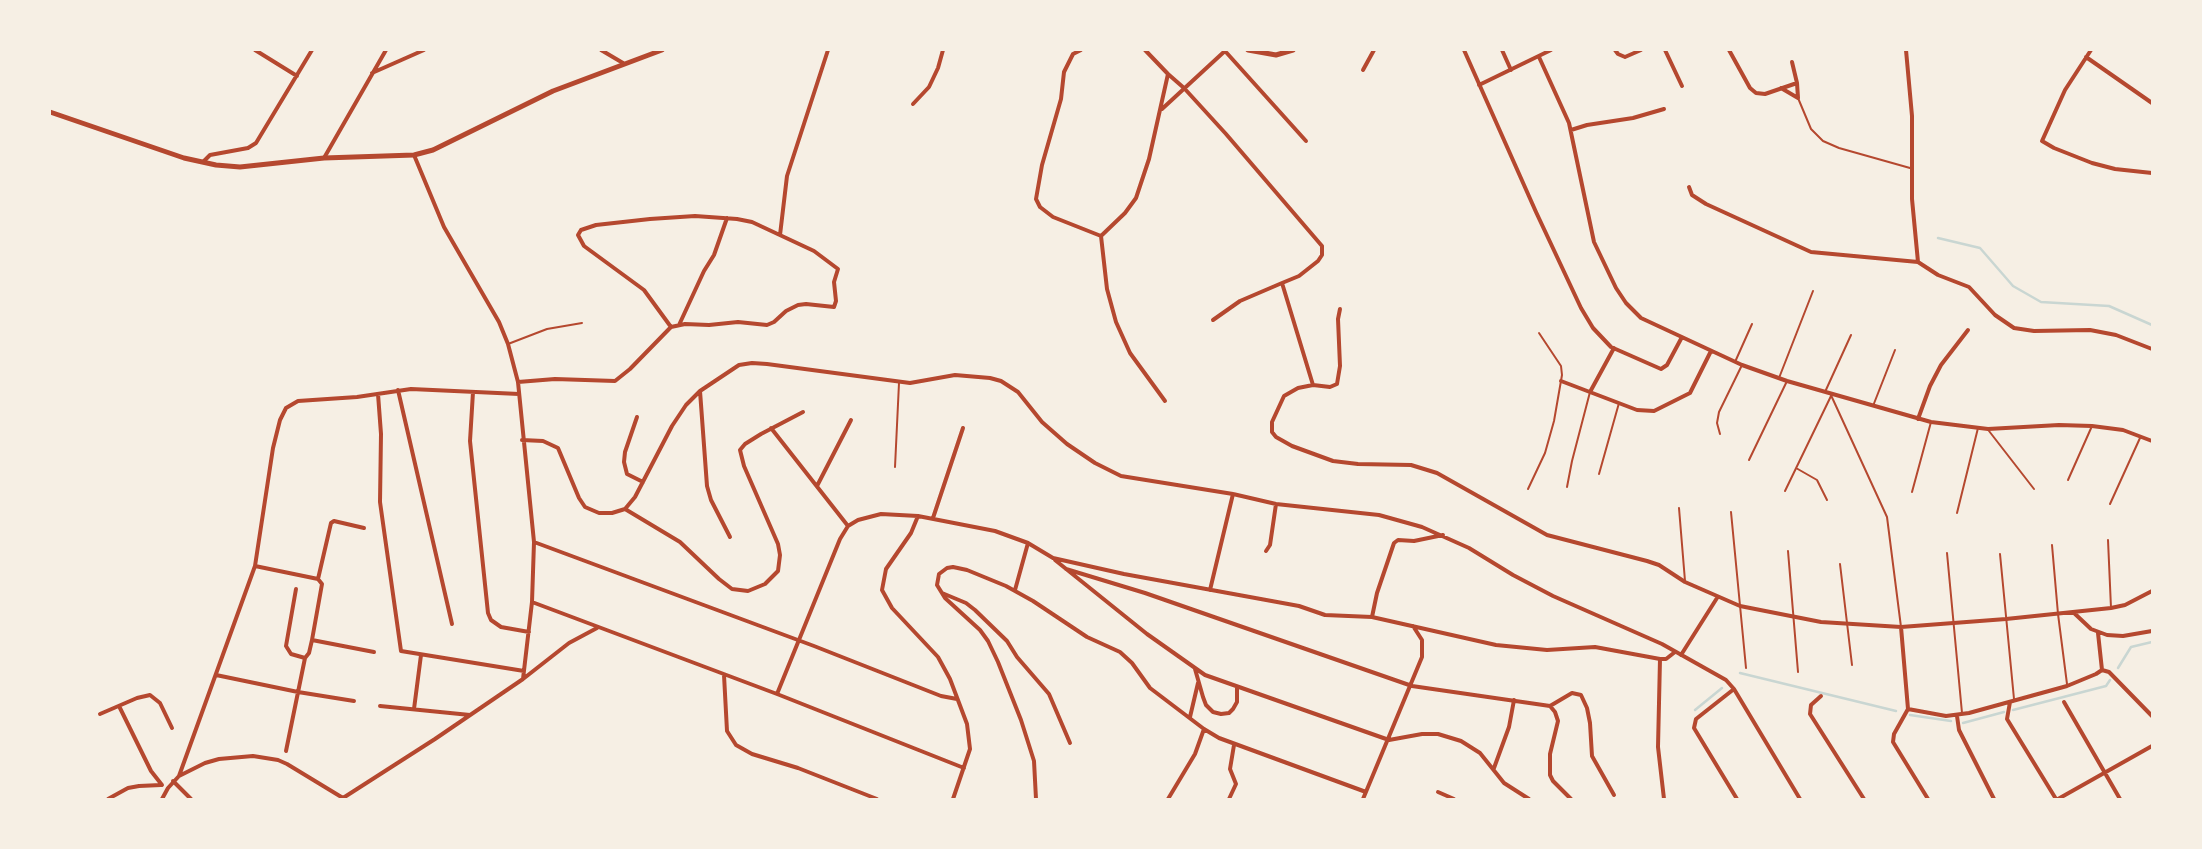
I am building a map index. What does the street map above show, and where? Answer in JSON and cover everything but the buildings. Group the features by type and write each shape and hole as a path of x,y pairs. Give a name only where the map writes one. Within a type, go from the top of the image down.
{"main road":[{"path":"50,112 184,158 240,167 324,158 414,155 433,150 553,91 623,63 662,50"},
{"path":"1248,50 1276,55 1293,50"}],"street":[{"path":"255,50 297,76"},
{"path":"203,162 210,155 248,148 256,143 312,50"},
{"path":"324,158 386,50"},
{"path":"372,73 424,50"},
{"path":"601,50 623,63"},
{"path":"780,235 787,176 828,50"},
{"path":"913,104 929,87 938,68 942,50"},
{"path":"1081,50 1073,54 1064,72 1061,99 1042,165 1038,203 1053,217 1101,236"},
{"path":"1145,50 1184,88 1318,238 1323,250 1318,261 1299,276 1240,301 1213,320"},
{"path":"1160,110 1226,50 1306,141"},
{"path":"1363,70 1374,50"},
{"path":"1464,50 1581,308 1596,332 1614,348 1661,369 1667,365 1682,337"},
{"path":"1502,50 1512,70"},
{"path":"1479,85 1551,50"},
{"path":"1615,50 1618,54 1625,57 1641,50"},
{"path":"1665,50 1682,86"},
{"path":"1729,50 1752,91 1764,94 1797,82"},
{"path":"1906,50 1911,107 1912,199 1918,262"},
{"path":"2091,50 2065,90 2052,114 2042,139 2048,145 2092,163 2115,169 2152,173"},
{"path":"1539,57 1571,130 1594,242 1608,273 1626,303 1641,318 1742,365 1829,394 1918,419 1988,429 2059,424 2092,426 2141,435 2152,441"},
{"path":"2086,57 2152,102"},
{"path":"1792,62 1797,82 1798,98"},
{"path":"1101,236 1125,213 1136,198 1149,159 1168,74"},
{"path":"1781,88 1798,98"},
{"path":"1571,130 1586,125 1633,118 1664,108"},
{"path":"414,155 444,227 490,304 508,344 518,382 522,440 534,542 530,632 523,679"},
{"path":"1688,187 1692,195 1706,204 1811,252 1918,262 1938,276 1969,288 1995,315 2014,328 2034,331 2090,330 2152,348"},
{"path":"518,382 555,379 615,381 630,369 671,326 738,322 768,325 786,311 798,305 834,307 836,301 834,282 838,269 819,254 752,222 727,218 695,216 634,220 586,227 579,232 578,235 584,246 644,290 671,326"},
{"path":"679,325 704,271 714,255 727,218"},
{"path":"1101,236 1107,289 1116,322 1130,353 1165,401"},
{"path":"1282,283 1313,385"},
{"path":"1340,309 1338,319 1340,355 1336,384 1330,388 1313,385 1298,388 1284,396 1272,422 1272,432 1276,437 1292,446 1334,460 1358,464 1410,465 1437,473 1547,535 1658,565 1685,582 1717,598 1740,606 1794,618 1848,625 1901,627 2111,608 2125,604 2152,591"},
{"path":"1918,419 1930,386 1941,365 1968,330"},
{"path":"1590,392 1614,348"},
{"path":"1561,381 1648,412 1662,408 1681,398 1694,386 1711,351"},
{"path":"522,440 543,441 558,448 579,498 590,510 606,514 625,509 643,482 679,414 700,391 731,369 752,363 794,367 899,383 920,382 955,375 990,378 1001,381 1022,396 1053,433 1082,455 1110,471 1131,479 1233,494 1276,504 1379,515 1422,527 1443,535 1553,596 1612,620 1681,655 1726,680 1734,689 1754,726 1800,799"},
{"path":"179,776 255,566 273,448 280,420 286,408 298,401 378,394 398,390 519,394"},
{"path":"398,390 452,624"},
{"path":"700,391 707,486 730,537"},
{"path":"473,392 470,441 488,613 491,620 501,627 530,632"},
{"path":"378,394 381,434 380,502 399,642 403,653 524,671"},
{"path":"625,509 680,542 726,586 740,591 765,584 778,571 780,555 778,544 740,450 745,444 771,428 803,412"},
{"path":"637,417 625,452 624,462 627,474 643,482"},
{"path":"817,486 851,420"},
{"path":"771,428 848,526"},
{"path":"933,518 963,428"},
{"path":"1210,590 1233,494"},
{"path":"1266,551 1270,545 1276,504"},
{"path":"777,694 840,539 848,526 858,520 881,514 933,518 995,530 1028,543 1053,558 1195,669 1236,687 1389,740 1422,734 1450,737 1471,747 1494,768 1504,784 1529,799"},
{"path":"918,516 910,533 886,569 882,590 892,608 938,657 967,724 970,742 964,768 953,799"},
{"path":"318,579 331,523 334,521 364,528"},
{"path":"1372,617 1379,587 1394,543 1398,540 1414,541 1443,535"},
{"path":"534,542 814,646 941,696 957,699"},
{"path":"1016,590 1028,543"},
{"path":"1053,558 1299,606 1325,615 1372,617 1503,646 1547,650 1595,647 1660,659 1666,659 1675,652"},
{"path":"255,566 318,579 322,582 310,650 305,658 286,751"},
{"path":"1036,799 1036,776 1032,755 1021,720 998,662 988,641 980,630 940,592 937,577 942,571 953,567 978,573 1016,590 1087,637 1126,656 1150,688 1204,729 1234,745 1366,792"},
{"path":"1066,569 1164,599 1412,686 1550,706 1572,693 1581,695 1587,708 1590,723 1592,756 1614,795"},
{"path":"296,589 286,646 291,654 305,658"},
{"path":"940,592 966,603 987,620 1007,641 1017,657 1049,694 1070,743"},
{"path":"1681,655 1717,598"},
{"path":"532,602 777,694 964,768"},
{"path":"2073,612 2081,621 2098,633 2123,636 2152,631"},
{"path":"1363,799 1420,665 1423,649 1422,640 1413,626"},
{"path":"1901,627 1908,709 1894,734 1893,742 1928,799"},
{"path":"162,799 173,781 179,776 205,763 239,756 265,757 287,764 344,798 523,679 569,643 597,628"},
{"path":"2098,633 2102,670"},
{"path":"312,640 374,652"},
{"path":"414,710 421,655"},
{"path":"1660,659 1658,747 1664,799"},
{"path":"1195,669 1206,705 1213,712 1229,713 1233,709 1237,702 1236,687"},
{"path":"1908,709 1946,716 1960,715 2068,686 2102,670 2109,672 2152,716"},
{"path":"216,675 298,692 354,701"},
{"path":"724,675 727,730 736,745 752,754 798,768 877,799"},
{"path":"1190,717 1198,683"},
{"path":"1734,689 1696,719 1694,728 1737,799"},
{"path":"100,714 146,695 154,696 160,703 172,728"},
{"path":"1821,696 1811,705 1810,714 1864,799"},
{"path":"1494,768 1509,727 1514,700"},
{"path":"2012,702 2007,719 2057,799 2104,771 2152,746"},
{"path":"2064,702 2120,799"},
{"path":"119,706 151,771 162,785 168,788"},
{"path":"380,706 470,715"},
{"path":"1550,706 1555,712 1558,721 1550,754 1550,774 1553,782 1570,799"},
{"path":"1960,715 1959,730 1994,799"},
{"path":"1168,799 1195,754 1204,729"},
{"path":"1229,799 1236,784 1230,769 1234,745"},
{"path":"173,781 191,799"},
{"path":"108,799 128,788 162,785"},
{"path":"1438,792 1454,799"}],"lane":[{"path":"1798,98 1806,120 1816,136 1839,148 1911,169"},
{"path":"1779,378 1813,291"},
{"path":"508,344 553,327 582,323"},
{"path":"1735,362 1752,324"},
{"path":"1528,489 1545,453 1554,421 1561,381 1561,366 1539,333"},
{"path":"1785,491 1829,394 1851,336"},
{"path":"1874,406 1895,350"},
{"path":"1720,434 1719,412 1742,365"},
{"path":"1749,460 1788,381"},
{"path":"895,468 899,383"},
{"path":"1567,487 1590,392"},
{"path":"1829,394 1887,517 1901,627"},
{"path":"1599,474 1619,403"},
{"path":"1912,492 1931,422"},
{"path":"2068,480 2092,426"},
{"path":"1956,513 1978,428"},
{"path":"1988,429 2034,489"},
{"path":"2110,504 2141,435"},
{"path":"1796,468 1817,480 1827,500"},
{"path":"1679,508 1685,582"},
{"path":"1731,512 1746,668"},
{"path":"2108,540 2111,608"},
{"path":"2052,545 2058,614 2068,686"},
{"path":"1788,551 1798,672"},
{"path":"1947,553 1960,715"},
{"path":"2000,554 2012,702"},
{"path":"1840,564 1852,665"}],"waterway":[{"path":"1938,238 1980,248 2013,286 2041,302 2109,306 2152,325"},
{"path":"2118,668 2131,647 2152,642"},
{"path":"1740,673 1896,711"},
{"path":"2013,710 2106,686 2110,680"},
{"path":"1695,710 1722,688"},
{"path":"1963,723 2004,712"},
{"path":"1910,715 1951,721"}]}
